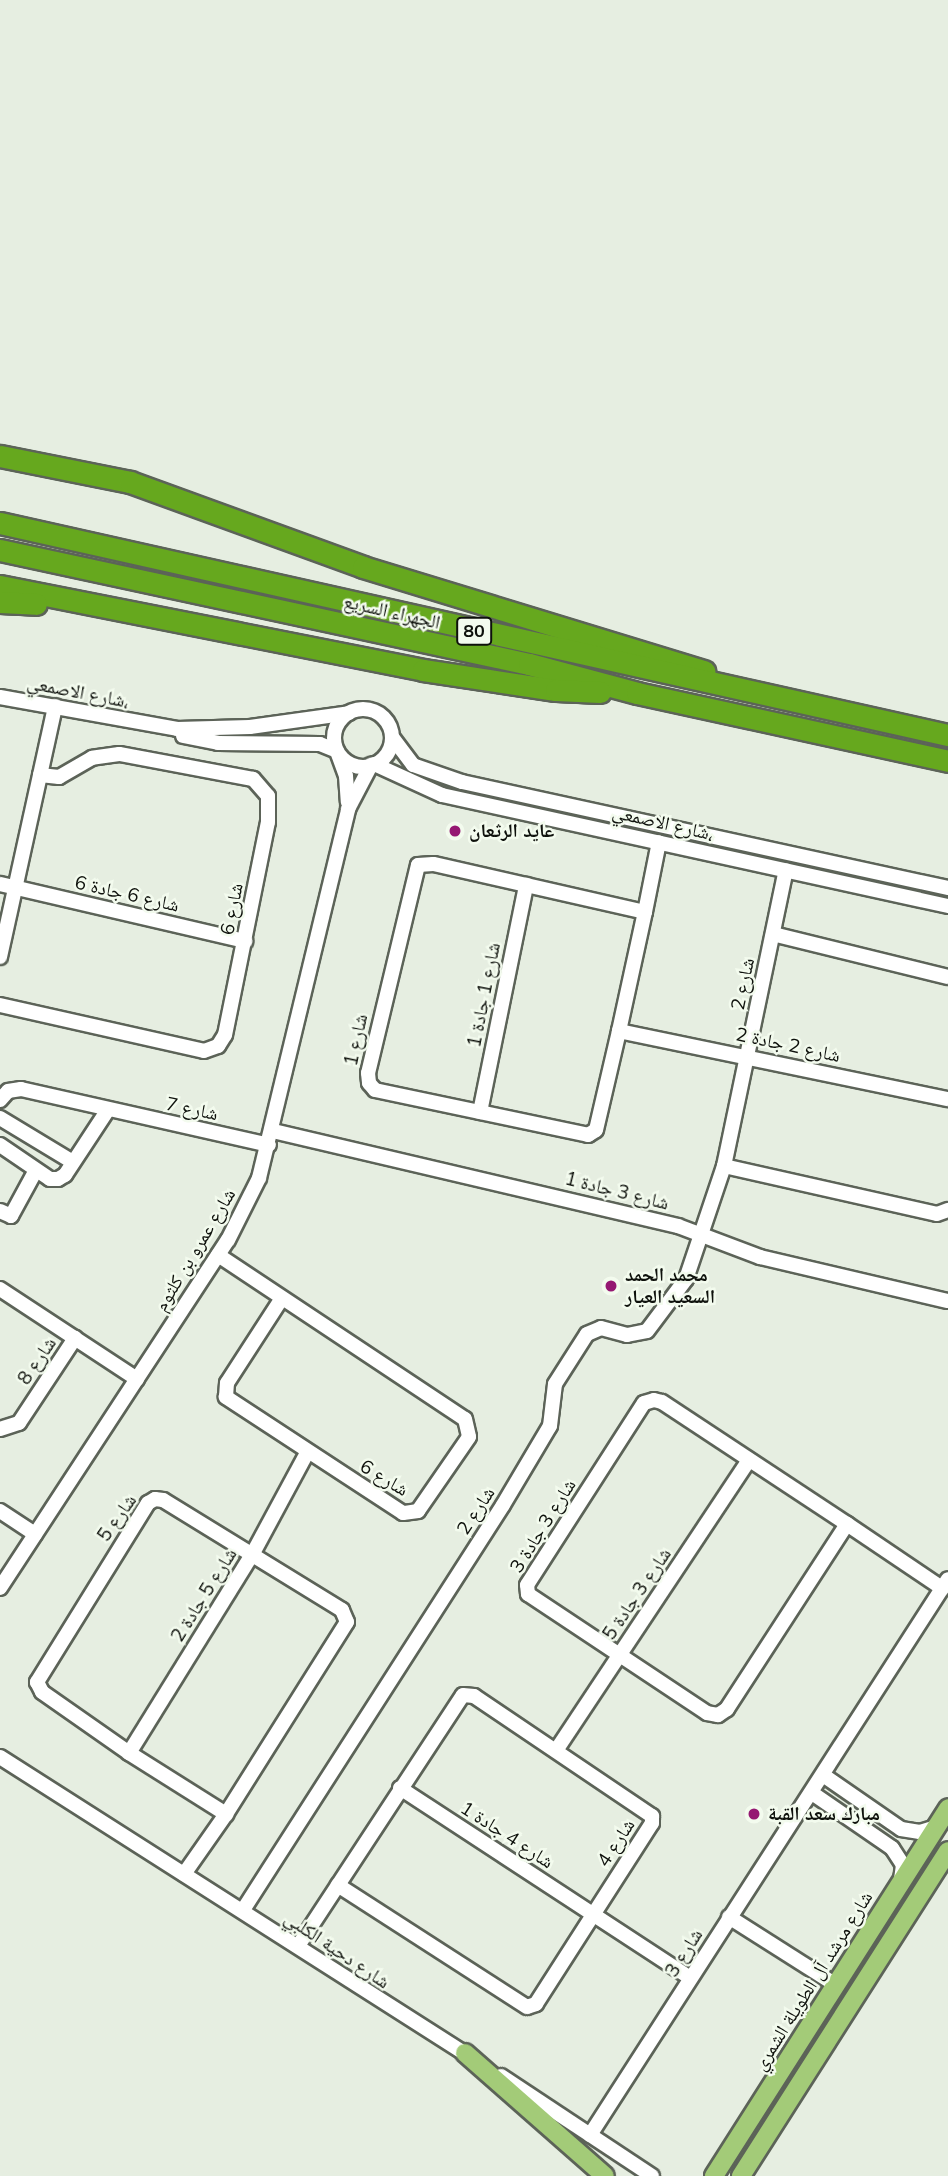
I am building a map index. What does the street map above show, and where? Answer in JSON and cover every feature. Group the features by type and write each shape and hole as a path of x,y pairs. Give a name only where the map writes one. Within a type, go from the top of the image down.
{"highway":[{"path":"0,441 50,464"},
{"path":"0,456 130,482 363,567 686,665 788,702"},
{"name":"الجهراء السريع","path":"0,523 788,702 948,735"},
{"name":"الجهراء السريع","path":"0,550 528,664 638,693 948,761"},
{"path":"0,586 130,614 423,670 556,690 638,693"},
{"path":"0,602 130,614"}],"main road":[{"name":"شارع مرشد آل الطويلة الشمري","path":"714,2176 948,1808"},
{"path":"741,2176 948,1851"},
{"path":"812,2064 803,2064 801,2057 829,2011 836,1985"},
{"path":"465,2053 606,2176"}],"street":[{"name":"شارع الاصمعي،","path":"0,697 55,706 218,743 315,743 337,752"},
{"path":"0,957 7,886 40,775 55,706"},
{"name":"شارع الاصمعي،","path":"148,726 199,730 250,727 349,713"},
{"path":"349,713 377,713 392,737 390,748 373,765 352,765 337,752 337,725 349,713"},
{"name":"شارع الاصمعي،","path":"392,737 413,765 462,782 948,888"},
{"name":"شارع عمرو بن كلثوم","path":"337,752 346,776 348,809"},
{"name":"شارع 6","path":"0,1005 209,1050 218,1046 225,1035 268,822 263,785 253,779 119,754 92,758 59,778 40,775"},
{"name":"شارع الاصمعي،","path":"373,765 442,795 948,906"},
{"name":"شارع عمرو بن كلثوم","path":"0,1588 218,1255 259,1178 271,1138 348,809 373,765"},
{"name":"شارع 1","path":"645,912 433,864 418,865 368,1073 375,1090 593,1133 619,1031 645,912 659,842"},
{"name":"شارع 2","path":"243,1910 503,1505 550,1426 555,1384 587,1334 601,1328 627,1335 647,1331 685,1279 724,1166 786,870"},
{"name":"شارع 1 جادة 1","path":"480,1112 526,885"},
{"name":"شارع 6 جادة 6","path":"7,886 245,941"},
{"path":"773,934 948,977"},
{"name":"شارع 2 جادة 2","path":"619,1031 948,1099"},
{"name":"شارع 7","path":"0,1100 16,1088 107,1111 271,1138"},
{"path":"0,1146 36,1170 58,1179 73,1163 107,1111"},
{"path":"0,1118 73,1163"},
{"name":"شارع 3 جادة 1","path":"271,1138 702,1233 760,1257 948,1301"},
{"path":"724,1166 937,1214 948,1210"},
{"path":"0,1211 11,1216 36,1170"},
{"name":"شارع 6","path":"218,1255 465,1419 470,1431 422,1508 411,1514 307,1453 230,1402 224,1392 282,1298"},
{"name":"شارع 8","path":"0,1289 137,1379"},
{"name":"شارع 8","path":"0,1429 19,1423 75,1338"},
{"name":"شارع 3 جادة 3","path":"847,1524 723,1712 707,1713 530,1598 527,1590 643,1404 662,1402 847,1524 945,1583"},
{"name":"شارع 5 جادة 2","path":"129,1754 252,1555 307,1453"},
{"name":"شارع 3 جادة 5","path":"557,1749 749,1460"},
{"name":"شارع 5","path":"184,1874 226,1814 347,1622 342,1610 163,1500 155,1499 40,1671 37,1682 42,1692 129,1754 226,1814"},
{"path":"0,1511 35,1534"},
{"name":"شارع 3","path":"590,2135 945,1583"},
{"name":"شارع 4","path":"298,1946 400,1788 463,1695 474,1696 557,1749 652,1816 652,1824 536,2004 520,2006 338,1885"},
{"name":"شارع دحية الكلبي","path":"0,1757 243,1910 652,2176"},
{"path":"823,1775 901,1829 920,1832 936,1827"},
{"name":"شارع 4 جادة 1","path":"400,1788 690,1978"},
{"path":"812,1793 891,1848 903,1865 901,1880"},
{"path":"729,1917 836,1985"}],"place":[{"name":"عايد الرثعان","path":"455,831"},
{"name":"محمد الحمد السعيد العيار","path":"611,1286"},
{"name":"مبارك سعد القبة","path":"754,1814"}]}
